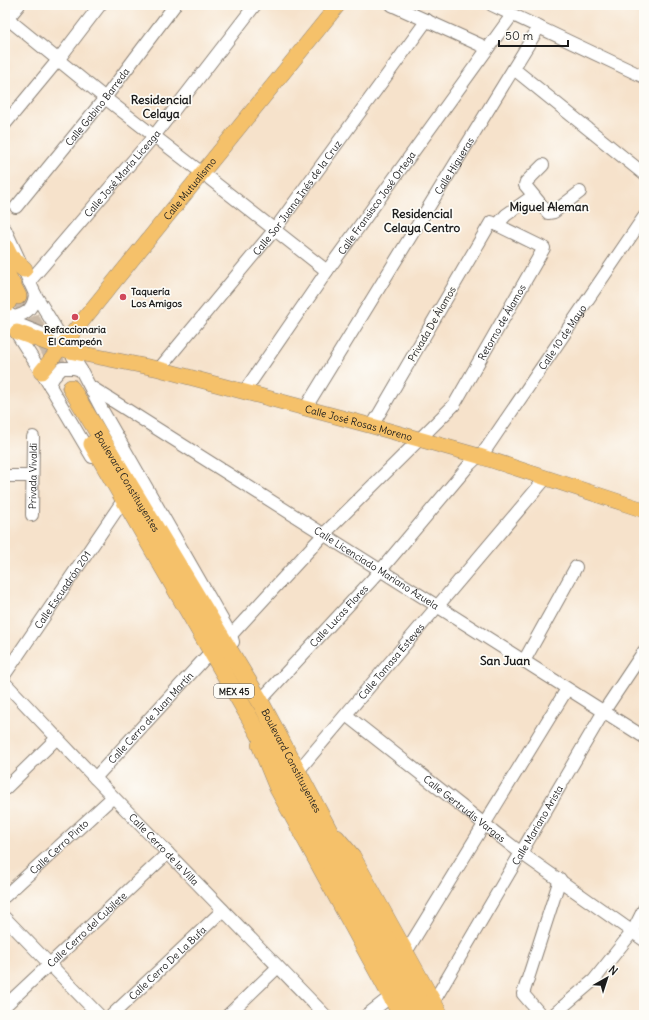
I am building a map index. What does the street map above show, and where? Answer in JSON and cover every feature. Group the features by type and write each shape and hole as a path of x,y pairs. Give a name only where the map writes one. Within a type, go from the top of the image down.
{"highway":[{"path":"5,247 10,257 27,276"},
{"path":"5,271 8,313"},
{"name":"Boulevard Constituyentes","path":"61,389 235,657 260,701 321,817 401,994 430,1008"},
{"name":"Boulevard Constituyentes","path":"61,389 286,781 412,1015"}],"main road":[{"name":"Calle Mutualismo","path":"206,176 338,5"},
{"name":"Calle Mutualismo","path":"41,372 64,347 349,5"},
{"name":"Calle José Rosas Moreno","path":"8,313 64,347 159,369 306,407 479,456 644,510"},
{"path":"321,817 353,856 406,952 430,1008 441,1015"},
{"path":"400,1015 401,994"}],"street":[{"path":"19,5 6,21 328,270"},
{"path":"5,124 58,60 100,5"},
{"name":"Calle Gabino Barreda","path":"16,207 105,98 176,5"},
{"name":"Calle José María Liceaga","path":"27,276 154,136 255,5"},
{"path":"392,5 487,48"},
{"path":"492,5 644,77"},
{"name":"Calle Fransisco José Ortega","path":"244,392 328,270 512,15"},
{"name":"Calle Sor Juana Inés de la Cruz","path":"159,369 275,230 427,20"},
{"name":"Calle Higueras","path":"306,407 539,27"},
{"path":"514,70 644,174"},
{"path":"543,165 526,182 526,188 548,213 554,212 580,192"},
{"name":"Privada De Álamos","path":"372,426 494,223 533,196"},
{"name":"Calle 10 de Mayo","path":"479,456 486,449 644,216"},
{"name":"Retorno de Álamos","path":"418,439 454,405 544,248 494,223"},
{"path":"5,229 35,294 64,347 81,370 91,387 101,408 231,635 235,657"},
{"path":"8,313 14,317 24,315 31,308 35,294"},
{"path":"8,313 41,372 61,389"},
{"path":"81,370 74,368 62,368 53,378 61,389 120,505 206,656 222,668"},
{"name":"Calle Licenciado Mariano Azuela","path":"91,387 644,737"},
{"path":"101,408 110,399"},
{"name":"Privada Vivaldi","path":"32,515 33,437"},
{"path":"231,635 324,534 418,439"},
{"name":"Calle Lucas Flores","path":"260,701 380,571 479,456"},
{"path":"5,476 32,476"},
{"name":"Calle Tomasa Esteves","path":"298,771 546,478"},
{"name":"Calle Escuadrón 201","path":"6,674 120,505"},
{"path":"524,661 576,567"},
{"name":"Calle Mariano Arista","path":"430,1008 604,711 644,652"},
{"name":"Calle Cerro de Juan Martín","path":"95,778 206,656"},
{"name":"Calle Cerro de la Villa","path":"6,674 57,738 325,1015"},
{"path":"406,952 567,689"},
{"name":"Calle Gertrudis Vargas","path":"346,715 521,853 560,879 644,940"},
{"path":"5,789 57,738"},
{"name":"Calle Cerro Pinto","path":"5,896 113,797"},
{"name":"Calle Cerro del Cubilete","path":"5,1006 168,853"},
{"path":"541,1015 523,994 560,879"},
{"path":"553,1015 594,980 633,931 644,909"},
{"name":"Calle Cerro De La Bufa","path":"112,1015 223,910"},
{"path":"5,918 99,1015"},
{"path":"228,1015 278,967"},
{"path":"367,1015 401,994"}],"tunnel":[{"path":"18,296 71,388"}],"place":[{"name":"Taquería Los Amigos","path":"123,297"},
{"name":"Refaccionaria El Campeón","path":"75,317"}],"district":[{"name":"Residencial Celaya","path":"161,106"},
{"name":"Miguel Aleman","path":"549,206"},
{"name":"Residencial Celaya Centro","path":"422,220"},
{"name":"San Juan","path":"505,660"}]}
